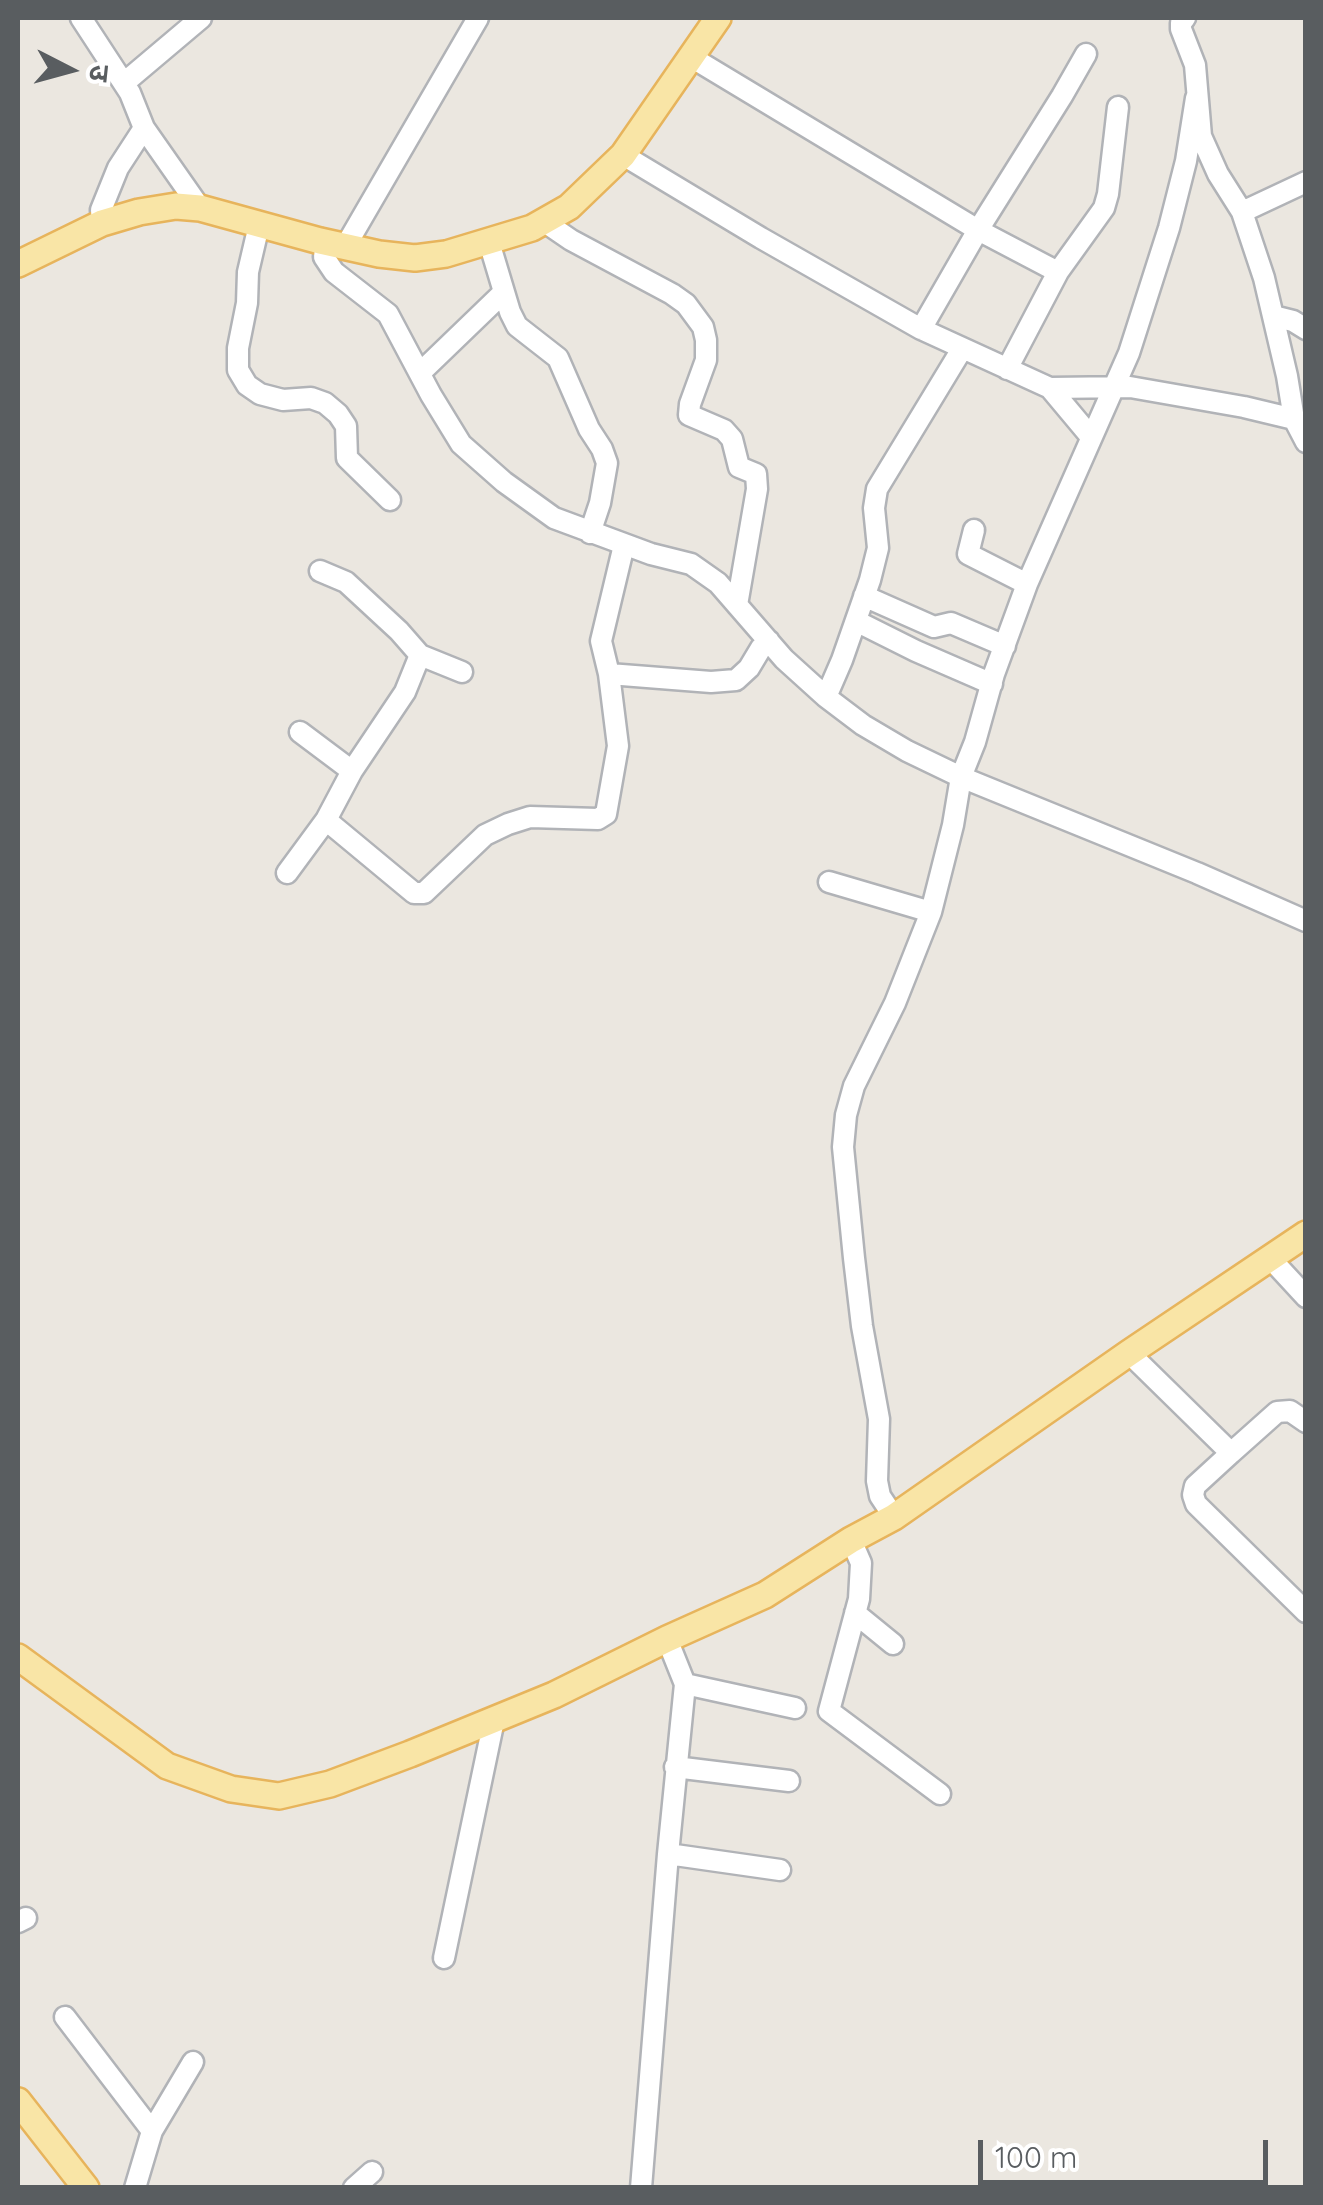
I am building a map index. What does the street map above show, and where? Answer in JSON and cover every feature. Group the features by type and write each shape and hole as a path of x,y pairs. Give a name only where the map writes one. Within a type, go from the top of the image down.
{"main road":[{"path":"18,264 102,222 139,212 188,207 379,254 415,258 446,254 532,228 569,208 623,156 718,18"},
{"path":"18,1656 167,1766 231,1789 280,1796 330,1784 554,1695 765,1594 894,1517 1306,1234"},
{"path":"21,2110 86,2188"}],"street":[{"path":"81,18 130,93 144,128 188,207"},
{"path":"124,83 202,18"},
{"path":"478,18 336,244 324,257 334,272 388,314 462,444 504,482 554,518 624,545 691,564 718,583 784,659 826,697 878,734 960,777 1306,920"},
{"path":"1169,18 1186,28 1195,65 1200,136 1242,212 1264,278 1294,419 1306,442"},
{"path":"921,328 1086,54"},
{"path":"691,57 978,230 1058,272"},
{"path":"894,1517 880,1496 878,1481 879,1419 862,1326 843,1147 846,1115 854,1086 895,1003 931,912 953,825 960,777 976,742 1027,584 1129,353 1169,228 1196,98"},
{"path":"1006,369 1058,272 1104,208 1118,107"},
{"path":"102,222 101,210 118,168 144,128"},
{"path":"623,156 921,328 1050,388 1130,387 1294,419"},
{"path":"1242,212 1306,182"},
{"path":"548,219 552,227 571,240 672,294 686,304 703,327 706,360 689,415 724,430 732,439 739,467 756,474 737,605"},
{"path":"259,224 248,272 238,370 246,386 260,394 326,403 346,426 347,458 390,500"},
{"path":"489,242 517,326 558,358 607,463 590,533"},
{"path":"420,373 504,292"},
{"path":"1273,316 1306,330"},
{"path":"826,697 856,621 878,548 876,489 962,348"},
{"path":"1050,388 1091,437"},
{"path":"974,530 968,554 1027,584"},
{"path":"326,820 414,893 424,893 485,835 508,824 530,816 598,819 606,814 618,746 602,641 624,545"},
{"path":"320,571 346,582 420,656 462,672"},
{"path":"864,596 934,626 952,624 1005,646"},
{"path":"856,621 992,684"},
{"path":"609,674 711,682 736,680 769,641"},
{"path":"287,873 326,820 352,771 405,692 420,656"},
{"path":"300,732 352,771"},
{"path":"830,882 931,912"},
{"path":"1270,1258 1306,1296"},
{"path":"1129,1353 1231,1452"},
{"path":"1306,1422 1290,1410 1277,1412 1195,1486 1193,1495 1196,1504 1306,1612"},
{"path":"851,1540 862,1563 859,1600 830,1712 940,1794"},
{"path":"855,1613 893,1644"},
{"path":"641,2188 685,1684 667,1639"},
{"path":"685,1684 795,1708"},
{"path":"444,1958 494,1720"},
{"path":"676,1767 789,1781"},
{"path":"668,1854 780,1870"},
{"path":"66,2017 152,2132"},
{"path":"135,2188 152,2132 193,2062"},
{"path":"354,2188 372,2172"}]}
